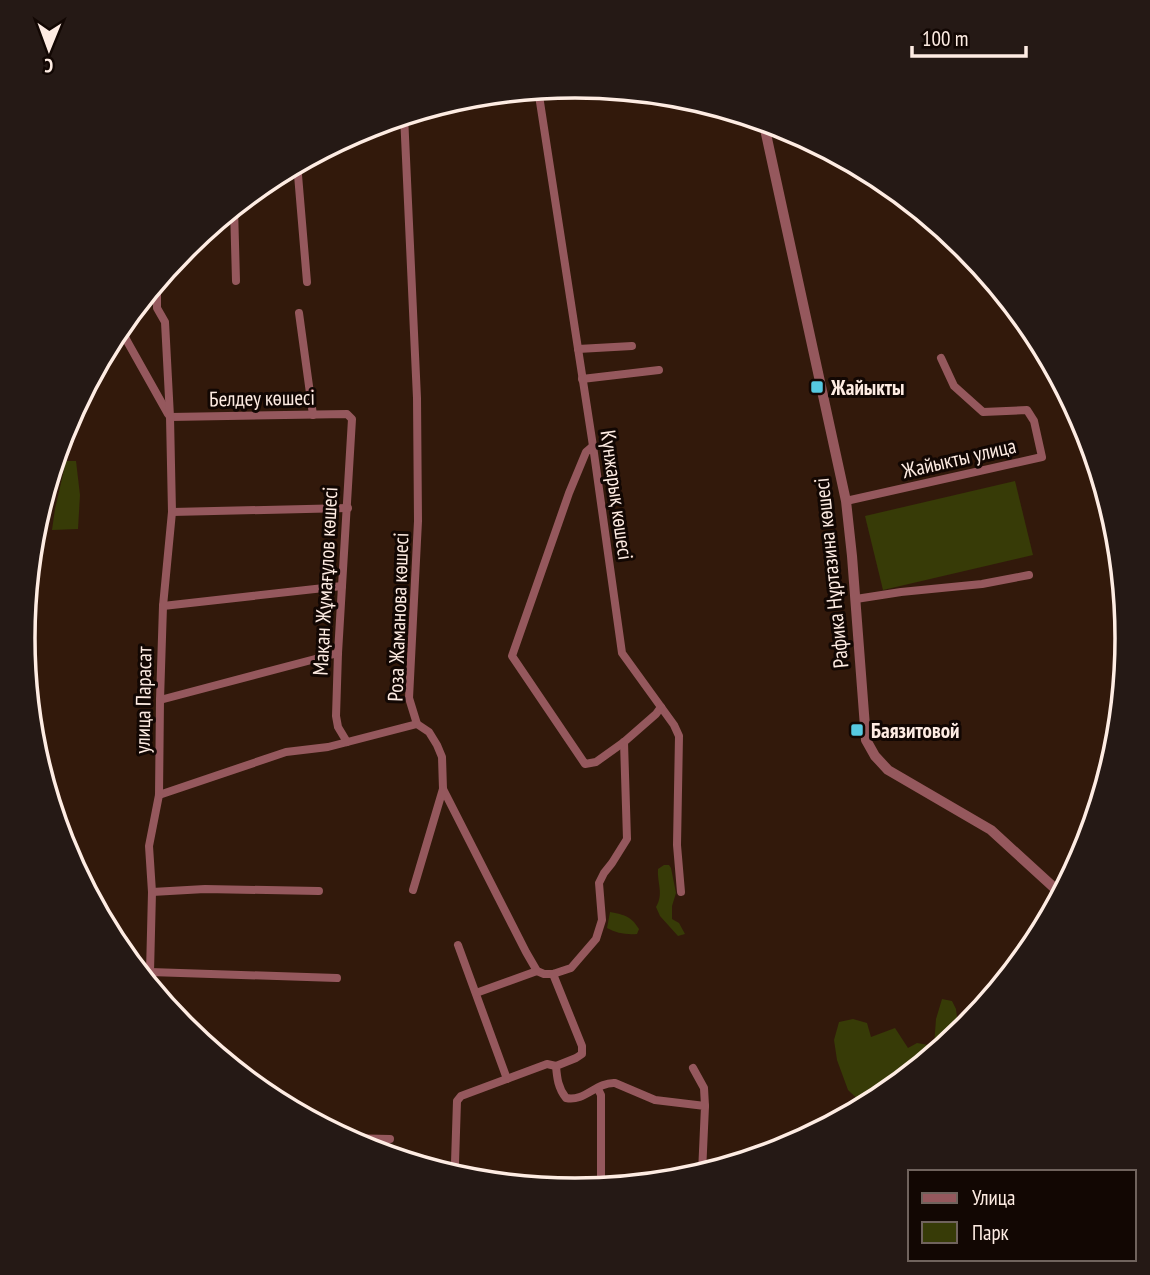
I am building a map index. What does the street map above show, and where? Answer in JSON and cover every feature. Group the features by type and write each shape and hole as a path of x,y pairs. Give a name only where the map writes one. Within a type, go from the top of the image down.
{"street":[{"name":"Күнжарық көшесі","path":"540,99 622,653 679,736 677,845 681,892"},
{"name":"Роза Жаманова көшесі","path":"405,125 418,412 418,521 409,698 417,724 429,732 442,757 443,789 537,971"},
{"name":"Рафика Нұртазина көшесі","path":"766,133 846,501 866,740 888,771 991,830 1054,886"},
{"path":"298,174 307,282"},
{"path":"234,219 236,281"},
{"name":"улица Парасат","path":"150,970 152,892 149,846 159,794 163,606 172,512 166,323 157,308 157,296"},
{"path":"299,313 313,415"},
{"path":"126,338 170,417"},
{"path":"578,349 632,346"},
{"name":"Жайыкты улица","path":"846,501 1042,457 1034,421 1027,410 983,412 954,386 941,358"},
{"path":"582,379 659,370"},
{"name":"Белдеу көшесі","path":"170,417 347,414 352,419"},
{"name":"Мақан Жұмағұлов көшесі","path":"347,742 338,727 336,716 352,419"},
{"path":"593,446 586,452 569,494 512,656 585,764 596,762 624,742 661,707"},
{"path":"172,512 348,508"},
{"path":"856,599 982,584 1029,575"},
{"path":"163,606 342,586"},
{"path":"160,700 338,653"},
{"path":"159,794 286,752 328,747 417,724"},
{"path":"476,993 537,971 553,974 571,968 596,939 602,920 599,883 627,839 624,742"},
{"path":"413,890 443,789"},
{"path":"152,892 205,889 319,891"},
{"path":"458,945 507,1079"},
{"path":"152,972 337,978"},
{"path":"455,1163 457,1101 461,1096 547,1064 556,1066 582,1054 582,1046 553,974"},
{"path":"556,1066 561,1092 566,1098 573,1100 608,1083 615,1083 655,1100 705,1106"},
{"path":"693,1068 704,1088 702,1162"},
{"path":"598,1089 601,1095 601,1177"},
{"path":"375,1139 390,1139"}],"green space":[{"path":"66,461 76,461 80,495 78,529 52,530 55,509"},
{"path":"1015,481 1033,555 883,590 865,516"},
{"path":"664,865 671,868 676,893 672,919 679,923 685,934 678,936 660,916 656,907 660,893 658,869"},
{"path":"610,912 630,919 639,929 637,934 621,933 607,928"},
{"path":"942,999 952,1001 957,1019 934,1040 936,1019"},
{"path":"853,1019 867,1023 871,1037 895,1028 908,1048 917,1043 929,1045 875,1086 856,1098 848,1090 837,1060 834,1040 839,1022"}],"place":[{"name":"Жайыкты","path":"817,387"},
{"name":"Баязитовой","path":"857,730"}]}
